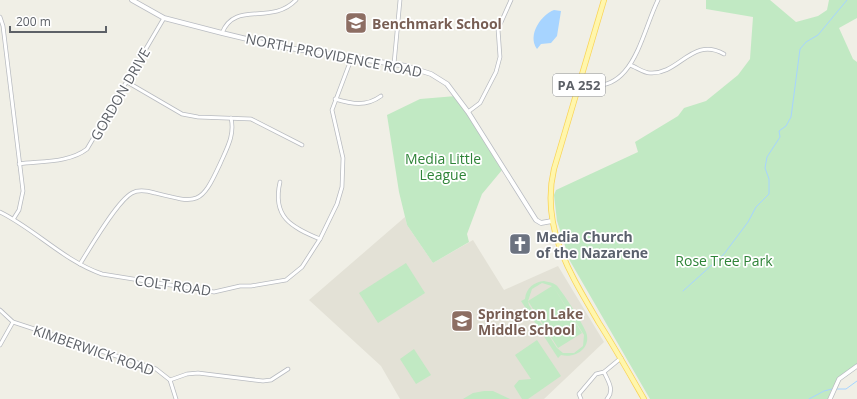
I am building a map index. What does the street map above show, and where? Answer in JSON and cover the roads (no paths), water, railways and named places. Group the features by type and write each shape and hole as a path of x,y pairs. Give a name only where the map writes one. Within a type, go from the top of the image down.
{"main road":[{"name":"NORTH PROVIDENCE ROAD","path":"132,0 164,18 222,33 276,46 394,64 421,70 440,79 447,84 468,112 536,220 541,223 552,221"},
{"name":"PA 252","path":"604,0 554,170 550,194 552,221 558,247 566,265 644,399"}],"street":[{"path":"274,8 286,7 296,0"},
{"path":"394,64 400,0"},
{"path":"468,112 480,104 496,72 500,57 497,37 498,29 510,0"},
{"path":"579,83 594,86 608,84 620,76 637,54 651,13 658,0"},
{"path":"0,17 3,26 22,199 19,210 14,218"},
{"name":"GORDON DRIVE","path":"19,164 70,158 81,154 92,144 164,18"},
{"path":"222,33 226,18"},
{"path":"630,65 649,73 670,68 696,50 710,49 724,54"},
{"name":"COLT ROAD","path":"0,212 14,218 31,232 80,264 102,274 214,292 286,280 302,267 320,239 337,204 342,187 343,158 332,110 352,57"},
{"path":"128,82 182,114 198,117 231,118 259,122 302,145"},
{"path":"335,99 358,104 366,104 381,96"},
{"path":"80,264 123,200 128,195 142,190 188,200 201,196 208,188 231,137 233,126 231,118"},
{"path":"280,182 278,202 286,219 298,230 320,239"},
{"name":"KIMBERWICK ROAD","path":"0,310 14,322 156,369 170,380 176,399"},
{"path":"0,346 14,322"},
{"path":"581,399 579,394 582,389 596,374 604,372 621,358"},
{"path":"830,399 832,391 839,379 857,366"},
{"path":"170,380 186,374 198,373 263,381 271,380 288,369"},
{"path":"604,372 611,388 610,396 607,399"}],"water":[{"path":"554,10 561,11 557,36 551,43 541,44 537,49 534,44 534,38 537,26 544,16"}],"waterway":[{"path":"683,291 724,254 748,222 756,207 769,194 769,179 765,168 767,157 780,137 779,131 786,126 791,117 800,49 806,42 818,35 847,0"},
{"path":"835,389 846,389 857,381"},
{"path":"809,399 824,391 832,389"}],"place":[{"name":"Benchmark School","path":"356,23"},
{"name":"Media Church of the Nazarene","path":"520,244"},
{"name":"Springton Lake Middle School","path":"462,321"}],"park label":[{"name":"Media Little League","path":"443,166"},
{"name":"Rose Tree Park","path":"724,260"}]}
